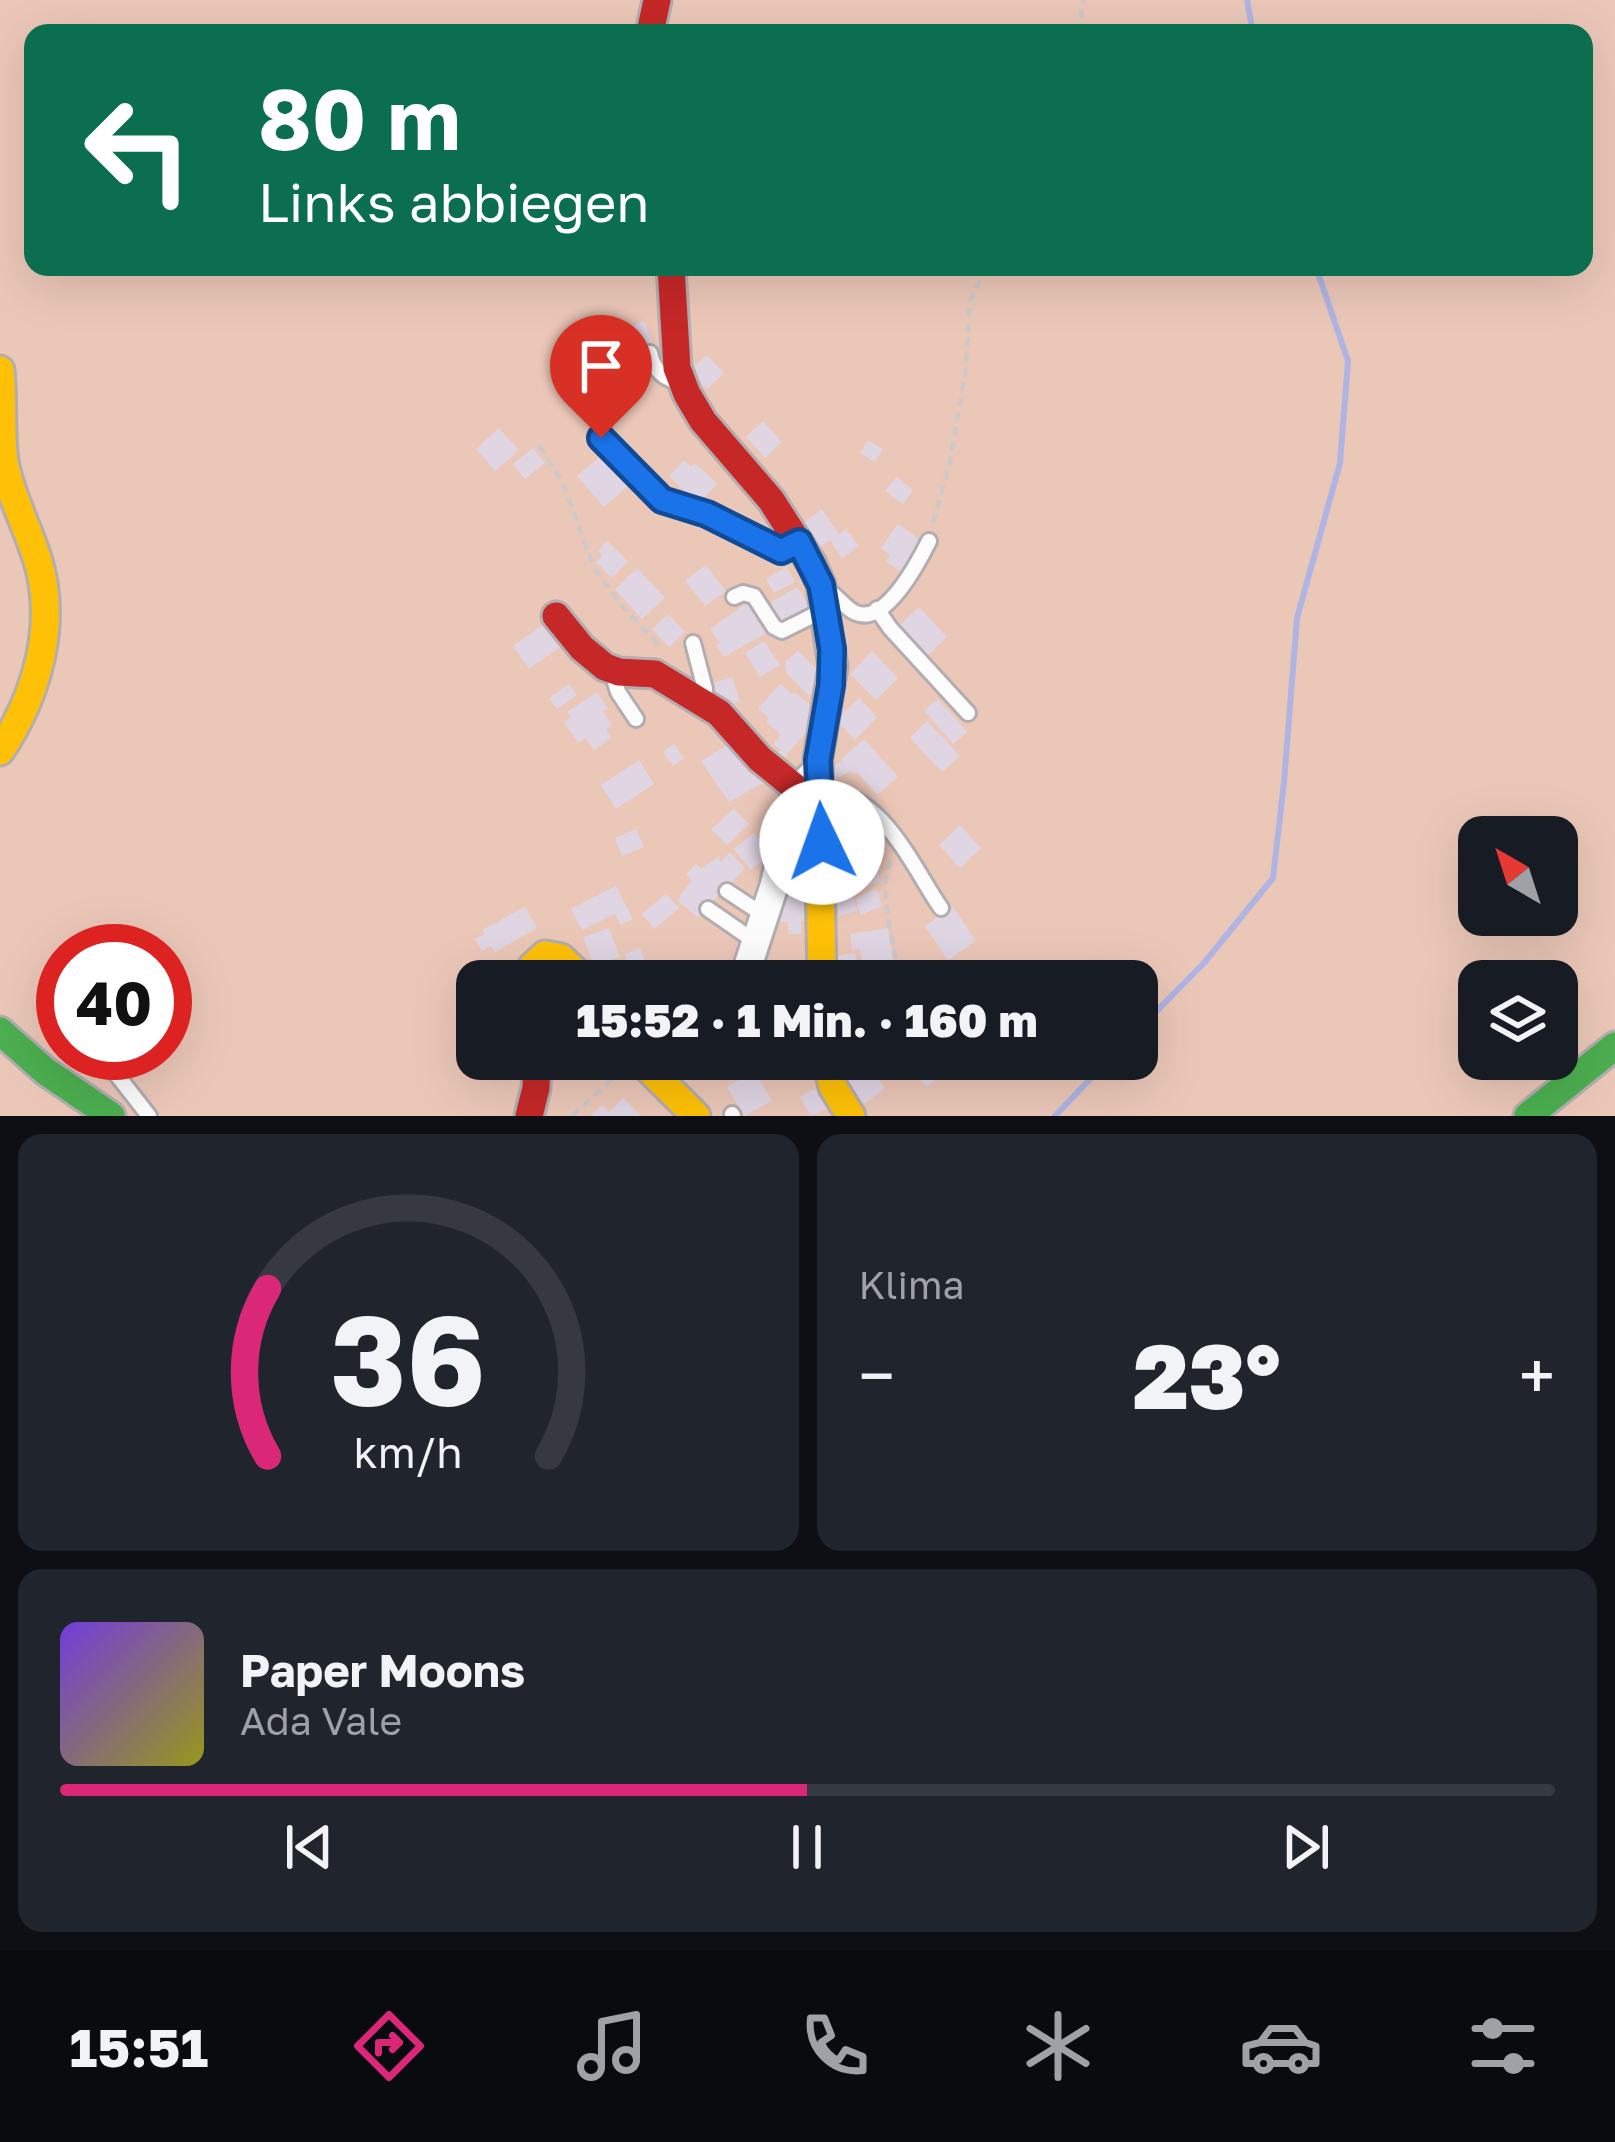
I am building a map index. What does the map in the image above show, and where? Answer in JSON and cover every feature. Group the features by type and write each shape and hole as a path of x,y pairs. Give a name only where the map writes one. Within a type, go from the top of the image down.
{"street":[{"path":"671,276 680,379 704,421 756,480 817,574 833,667 812,787 750,960"},
{"path":"0,370 5,466 45,590 32,688 18,728 0,751"},
{"path":"556,616 596,660 615,671 655,674 711,707 760,759 812,787"},
{"path":"812,787 821,960"},
{"path":"537,960 554,954 564,960"},
{"path":"0,1031 44,1071 111,1116"},
{"path":"1528,1116 1615,1046"},
{"path":"529,1116 536,1080"},
{"path":"662,1080 696,1116"},
{"path":"831,1080 851,1116"}],"lane":[{"path":"650,353 665,377 680,379"},
{"path":"601,438 662,500 707,514 781,551 799,542"},
{"path":"734,597 749,593 782,632 833,594 863,615 878,609 904,584 929,541"},
{"path":"878,609 968,713"},
{"path":"693,643 704,694"},
{"path":"615,671 614,683 636,719"},
{"path":"812,787 865,804 903,848 941,908"},
{"path":"727,891 761,929"},
{"path":"707,909 761,929"},
{"path":"122,1080 149,1116"}],"path":[{"path":"929,541 950,462 965,375 970,301 982,276"},
{"path":"539,446 563,483 594,568 667,654"},
{"path":"882,821 891,859 886,892 897,960"},
{"path":"572,1116 612,1080"}],"shaded area":[{"path":"0,0 1615,0 1615,1116 0,1116"}],"building":[{"path":"644,321 654,347 634,361 620,331"},
{"path":"707,355 724,373 707,389 690,371"},
{"path":"763,421 782,442 765,458 746,437"},
{"path":"499,428 519,450 495,471 476,449"},
{"path":"868,440 883,449 875,462 860,453"},
{"path":"533,448 545,463 525,479 513,464"},
{"path":"602,455 628,486 604,507 577,476"},
{"path":"684,460 691,467 695,463 717,484 698,504 669,476"},
{"path":"896,477 913,490 903,504 885,491"},
{"path":"822,509 839,534 846,529 859,546 842,558 830,540 819,548 802,524"},
{"path":"898,524 923,542 901,572 886,561 890,555 881,548"},
{"path":"607,541 628,561 612,578 596,562"},
{"path":"706,565 726,591 705,606 685,580"},
{"path":"787,567 795,582 774,593 766,579"},
{"path":"637,568 665,598 642,619 615,589"},
{"path":"797,587 810,608 783,624 770,603"},
{"path":"750,601 766,633 724,657 710,629"},
{"path":"919,607 947,637 926,657 898,627"},
{"path":"668,614 685,632 669,647 652,629"},
{"path":"544,624 560,647 529,669 513,646"},
{"path":"764,641 780,665 760,677 745,653"},
{"path":"798,651 827,679 809,696 787,674 785,662"},
{"path":"872,651 898,678 876,700 850,674"},
{"path":"732,677 740,701 723,707 712,683"},
{"path":"569,684 577,695 557,709 549,698"},
{"path":"780,684 821,715 783,759 773,744 781,735 758,708"},
{"path":"597,692 612,725 606,729 611,738 594,750 586,738 578,743 564,722 571,717 567,712"},
{"path":"859,698 877,717 855,740 836,720"},
{"path":"938,699 967,732 953,744 924,710"},
{"path":"927,721 960,756 942,772 910,738"},
{"path":"864,739 898,777 877,795 857,772 832,780 830,767 843,761"},
{"path":"734,741 769,780 729,802 701,761"},
{"path":"674,744 684,758 673,766 663,752"},
{"path":"639,760 654,784 616,809 601,785"},
{"path":"734,809 749,824 727,845 711,829"},
{"path":"960,825 981,848 960,868 939,845"},
{"path":"636,829 644,847 622,856 615,838"},
{"path":"754,833 771,853 751,870 734,849"},
{"path":"872,838 880,881 862,888 855,876 859,892 852,895 857,911 831,918 832,867 847,861 843,847"},
{"path":"730,852 745,869 697,917 677,900 692,880 686,875 696,864 701,869 718,857 721,862"},
{"path":"616,886 633,919 621,925 615,914 582,930 571,909"},
{"path":"876,888 882,906 861,915 855,899"},
{"path":"809,893 810,920 801,921 801,934 788,934 788,922 779,922 778,894"},
{"path":"666,894 679,908 654,929 642,914"},
{"path":"525,907 537,928 495,952 491,946 482,951 475,939 485,934 482,930"},
{"path":"953,907 976,941 948,960 925,926"},
{"path":"609,928 620,957 592,960 583,937"},
{"path":"888,928 893,960 862,960 860,949 852,950 850,934"},
{"path":"640,948 645,960 627,960 625,954"},
{"path":"855,953 857,960 836,960"},
{"path":"739,1080 760,1080 772,1101 744,1116 727,1087"},
{"path":"879,1080 885,1088 859,1108 844,1082"},
{"path":"820,1086 832,1107 811,1116 800,1097"},
{"path":"623,1098 641,1116 591,1116 602,1105 609,1112"}],"waterway":[{"path":"1247,0 1251,24"},
{"path":"1158,1010 1204,963 1273,878 1297,618 1340,463 1348,361 1319,276"},
{"path":"1055,1116 1089,1080"}],"traffic: fast":[{"path":"0,1031 45,1071 111,1116"},
{"path":"1528,1116 1615,1046"}],"traffic: slow":[{"path":"0,370 4,462 37,558 45,608 34,683 0,751"},
{"path":"821,740 822,960"},
{"path":"540,960 545,955 563,960"},
{"path":"660,1080 696,1116"},
{"path":"831,1080 851,1116"}],"traffic: jam":[{"path":"652,24 657,0"},
{"path":"672,276 677,368 687,394 703,421 771,500 821,585 833,667 821,740"},
{"path":"556,616 605,667 655,674 719,713 760,759 797,789"},
{"path":"529,1116 536,1080"}],"route":[{"path":"601,438 662,500 707,514 781,551 799,542 812,564 821,585 833,667 818,760 822,842"}]}
